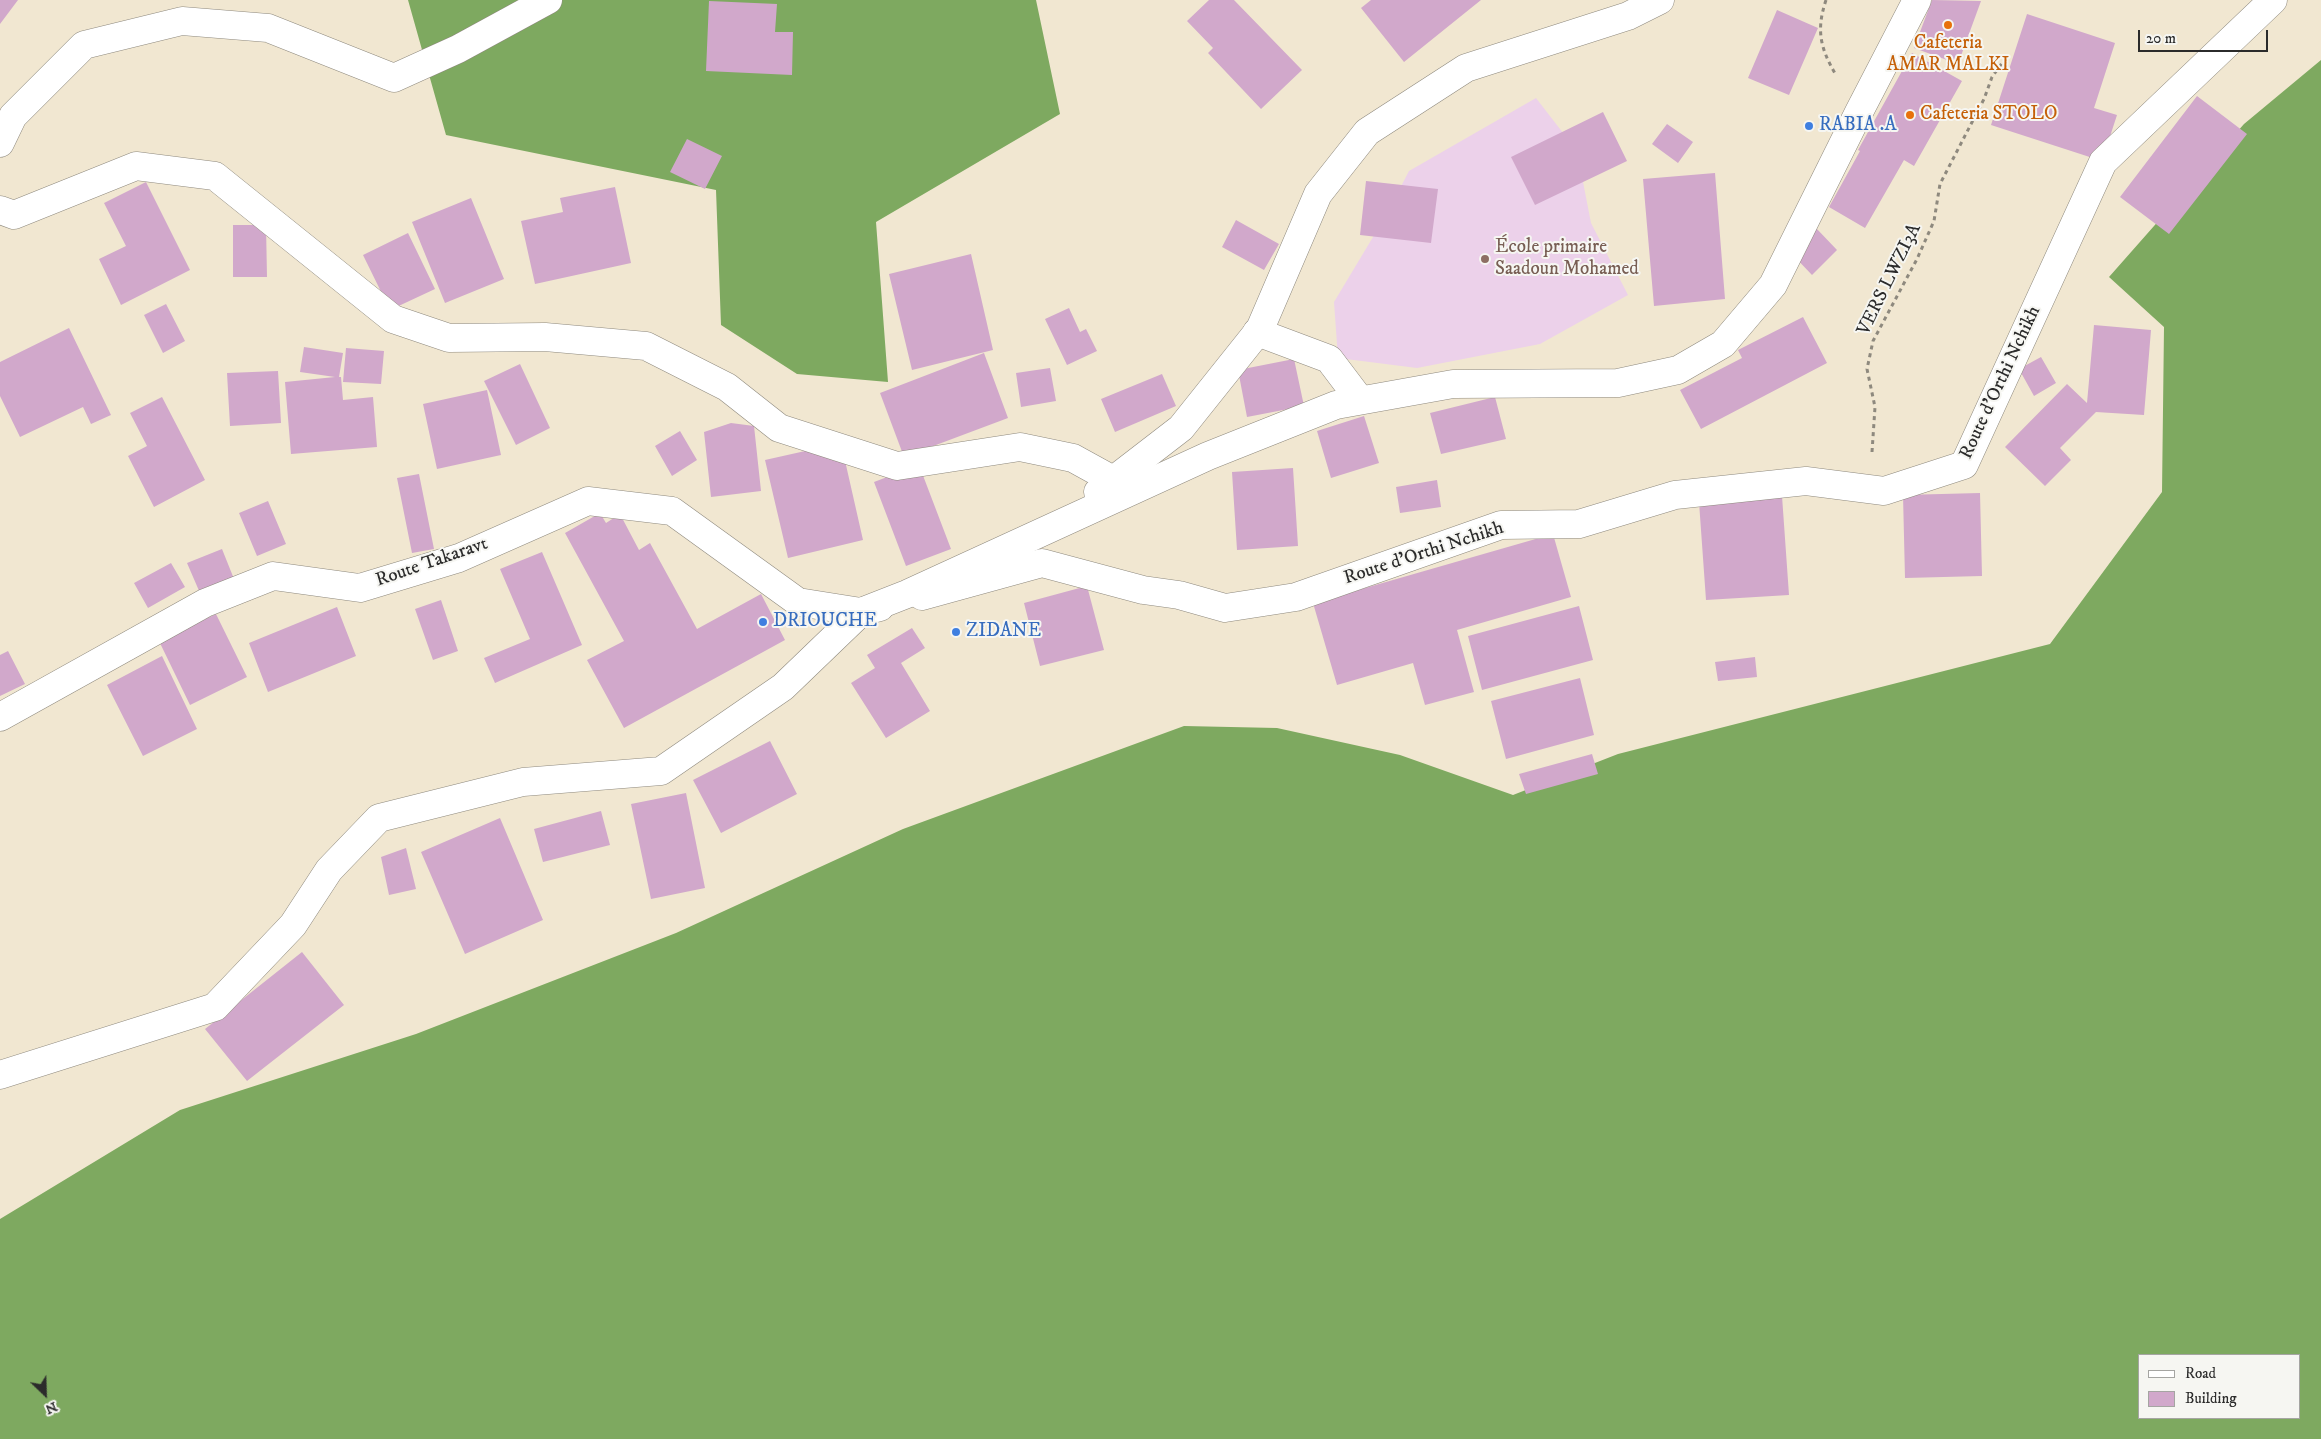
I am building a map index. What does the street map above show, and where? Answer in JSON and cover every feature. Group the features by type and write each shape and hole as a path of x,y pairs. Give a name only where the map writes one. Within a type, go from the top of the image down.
{"street":[{"path":"0,143 14,116 84,45 182,21 268,28 394,78 458,49 548,0"},
{"path":"1052,528 1181,428 1257,332 1318,194 1367,132 1466,68 1628,16 1660,0"},
{"path":"0,1075 215,1007 293,925 329,870 379,818 523,782 661,771 783,687 861,612 907,594 1208,456 1336,405 1360,400 1453,384 1618,383 1678,370 1723,344 1773,285 1917,0"},
{"name":"Route d'Orthi Nchikh","path":"861,612 1042,563 1225,608 1296,597 1501,525 1579,524 1675,495 1806,481 1884,491 1964,465 2103,162 2273,0"},
{"path":"0,210 14,215 136,166 215,176 393,319 449,338 545,336 646,346 727,387 779,428 898,466 1020,447 1073,458 1113,480"},
{"path":"1257,332 1329,359 1360,400"},
{"name":"Route Takaravt","path":"0,717 205,602 273,576 360,588 459,558 588,501 672,511 798,602 861,612"}],"path":[{"path":"1826,0 1819,30 1824,49 1828,60 1859,112"},
{"name":"VERS LWZI3A","path":"1884,491 1876,474 1872,452 1875,407 1867,369 1873,341 1917,259 1934,221 1940,184 1984,99 1992,77 2002,63"}],"shaded area":[{"name":"École primaire Saadoun Mohamed","path":"1536,98 1577,151 1591,223 1628,295 1540,344 1417,368 1338,358 1334,302 1385,217 1409,171"}],"green space":[{"path":"408,0 1036,0 1060,114 876,222 888,382 797,374 721,325 716,190 446,135"},
{"path":"2321,60 2321,1439 0,1439 0,1219 180,1110 416,1034 676,933 903,829 1184,726 1277,728 1400,755 1513,795 1618,754 2050,644 2162,492 2164,327 2109,277 2244,124"}],"building":[{"path":"0,0 18,0 0,24"},
{"path":"1209,0 1234,0 1302,70 1261,109 1208,53 1213,48 1187,21"},
{"path":"1371,0 1481,0 1404,62 1361,8"},
{"name":"Cafeteria AMAR MALKI","path":"1932,0 1981,1 1958,64 1914,48"},
{"path":"709,1 777,4 775,32 793,32 792,75 706,71"},
{"path":"1777,10 1818,28 1789,95 1748,78"},
{"path":"2027,14 2115,43 2094,108 2117,115 2102,161 1991,125"},
{"name":"Cafeteria STOLO","path":"1912,53 1962,81 1914,166 1904,160 1865,228 1829,207 1860,151 1858,150"},
{"path":"2197,96 2247,134 2169,234 2120,197"},
{"path":"1603,112 1627,161 1535,205 1511,157"},
{"path":"1667,124 1693,142 1678,163 1652,144"},
{"path":"687,139 722,156 705,189 670,172"},
{"path":"1715,173 1725,299 1654,306 1643,179"},
{"path":"1366,181 1438,189 1431,243 1360,235"},
{"path":"146,182 190,270 121,305 99,259 126,246 104,203"},
{"path":"615,187 631,263 535,284 521,221 563,212 560,198"},
{"path":"471,198 504,279 445,303 412,222"},
{"path":"1236,220 1279,244 1264,270 1222,247"},
{"path":"233,225 266,225 267,277 233,277"},
{"path":"1816,228 1837,250 1812,275 1791,253"},
{"path":"408,233 435,289 390,310 363,255"},
{"path":"971,254 993,350 912,370 889,274"},
{"path":"166,304 185,341 163,353 144,315"},
{"path":"1069,308 1080,332 1086,329 1097,351 1067,365 1045,319"},
{"path":"1803,317 1827,363 1701,429 1680,390 1742,358 1738,350"},
{"path":"2094,325 2151,330 2144,415 2096,412 2060,448 2071,460 2045,486 2005,447 2067,384 2087,403"},
{"path":"69,328 111,415 91,424 83,407 20,437 0,396 0,362"},
{"path":"304,347 343,353 339,377 341,377 343,400 373,397 377,447 291,454 285,382 335,377 300,372"},
{"path":"346,348 384,351 381,384 343,382"},
{"path":"984,353 1008,418 904,457 880,393"},
{"path":"2041,357 2056,383 2034,396 2019,369"},
{"path":"1294,359 1304,406 1247,417 1238,370"},
{"path":"520,364 550,428 516,445 484,381"},
{"path":"1050,368 1056,401 1021,407 1016,373"},
{"path":"278,371 281,423 230,426 227,373"},
{"path":"1162,374 1176,406 1115,432 1101,399"},
{"path":"487,390 501,455 437,469 423,404"},
{"path":"162,397 205,480 154,507 128,456 147,446 130,413"},
{"path":"1495,397 1506,439 1441,454 1430,413"},
{"path":"1364,416 1379,463 1331,478 1317,431"},
{"path":"731,423 754,426 761,491 711,497 704,432"},
{"path":"680,431 697,460 672,476 655,446"},
{"path":"841,443 863,540 788,558 765,460"},
{"path":"919,465 951,549 906,566 874,482"},
{"path":"1293,468 1298,546 1237,550 1232,472"},
{"path":"419,474 434,549 412,553 397,478"},
{"path":"1437,480 1441,507 1400,513 1396,487"},
{"path":"1980,493 1982,576 1905,578 1903,495"},
{"path":"1782,496 1789,595 1706,600 1699,502"},
{"path":"268,501 286,544 257,556 239,513"},
{"path":"600,513 606,523 620,514 639,550 650,543 697,629 761,594 785,640 624,728 587,660 624,641 565,533"},
{"path":"1553,534 1571,597 1457,630 1474,692 1425,705 1413,663 1337,685 1313,603"},
{"path":"222,549 234,579 200,593 187,563"},
{"path":"542,552 582,645 495,683 484,658 530,639 500,569"},
{"path":"171,563 185,587 148,608 134,583"},
{"path":"1087,586 1104,650 1040,666 1024,603"},
{"path":"441,600 458,651 433,660 415,609"},
{"path":"1579,606 1593,660 1482,690 1468,636"},
{"path":"337,607 356,656 268,692 249,643"},
{"path":"216,614 247,677 190,705 159,641"},
{"path":"912,628 925,648 901,663 930,711 886,738 851,683 875,668 867,655"},
{"path":"8,651 25,684 0,696 0,655"},
{"path":"162,656 197,729 143,756 107,685"},
{"path":"1755,657 1757,677 1718,681 1715,662"},
{"path":"1580,678 1594,735 1506,759 1491,701"},
{"path":"770,741 797,794 721,833 693,780"},
{"path":"1592,754 1598,774 1526,794 1519,774"},
{"path":"686,793 705,888 651,899 631,804"},
{"path":"601,811 610,845 543,862 534,829"},
{"path":"500,818 543,920 465,954 421,852"},
{"path":"406,848 416,889 389,895 381,857"},
{"path":"302,952 344,1005 247,1081 205,1029"}],"place":[{"name":"Cafeteria AMAR MALKI","path":"1948,25"},
{"name":"Cafeteria STOLO","path":"1910,115"},
{"name":"RABIA .A","path":"1809,126"},
{"name":"École primaire Saadoun Mohamed","path":"1485,259"},
{"name":"DRIOUCHE","path":"763,622"},
{"name":"ZIDANE","path":"956,632"}]}
